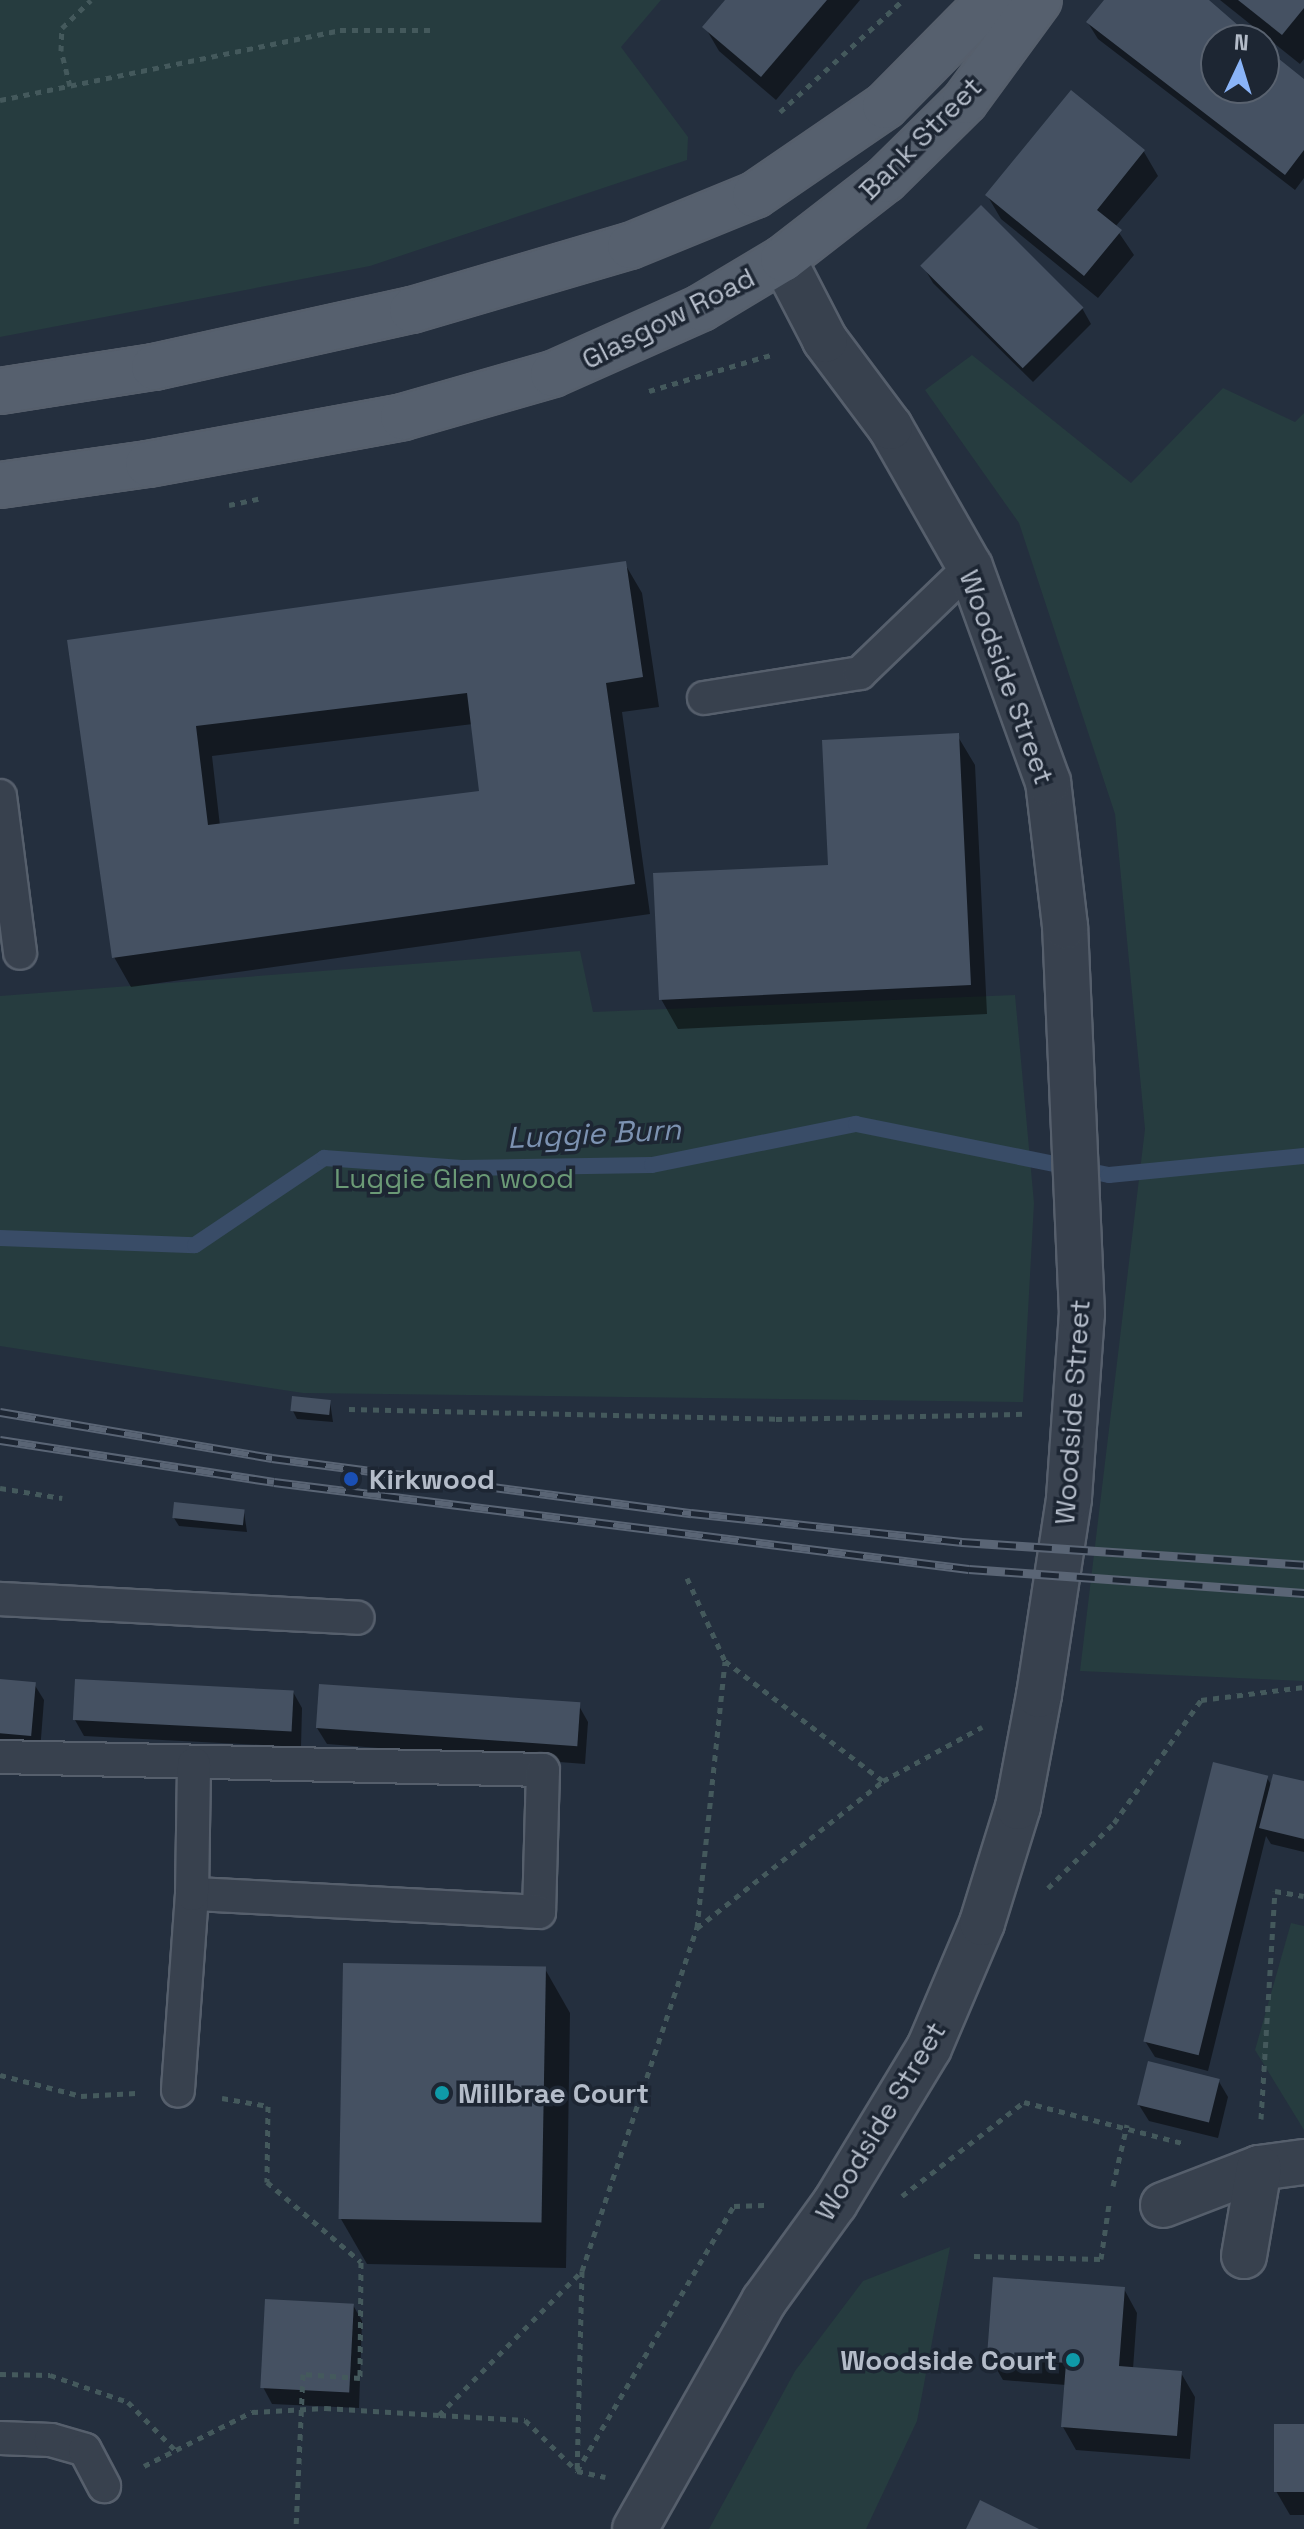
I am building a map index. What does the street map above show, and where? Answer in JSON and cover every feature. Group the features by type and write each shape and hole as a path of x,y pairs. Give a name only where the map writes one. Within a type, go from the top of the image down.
{"main road":[{"name":"Bank Street","path":"755,195 885,106 990,0"},
{"name":"Bank Street","path":"783,259 885,180 965,101 1039,0"},
{"name":"Glasgow Road","path":"0,485 148,464 403,417 538,379 701,308 783,259 755,195"},
{"path":"0,391 154,367 412,310 630,246 755,195"}],"street":[{"name":"Woodside Street","path":"635,2529 764,2301 835,2203 929,2048 982,1923 1018,1807 1039,1695 1069,1498 1076,1409 1082,1314 1081,1207 1071,1029 1048,782 970,567 890,427 825,340 783,259"},
{"path":"1163,2205 1259,2168 1304,2162"},
{"path":"1244,2256 1259,2168"}],"lane":[{"path":"704,698 860,673 970,567"},
{"path":"0,796 20,953"},
{"path":"0,1599 357,1618"},
{"path":"0,1757 543,1770 539,1912 192,1894"},
{"path":"178,2091 192,1894 194,1764"},
{"path":"0,2438 51,2440 85,2450 104,2486"}],"path":[{"path":"70,86 61,51 62,28 91,0"},
{"path":"774,118 903,0"},
{"path":"0,100 340,30 430,30"},
{"path":"349,1409 792,1419 982,1418 1076,1409"},
{"path":"0,1488 62,1498"},
{"path":"687,1578 725,1661 883,1781"},
{"path":"577,2471 582,2271 697,1928 725,1661"},
{"path":"1036,1901 1114,1823 1201,1700 1304,1687"},
{"path":"697,1928 883,1781 1039,1695"},
{"path":"1259,2168 1275,1891 1304,1896"},
{"path":"0,2075 81,2096 178,2091 268,2106 267,2182 361,2262 360,2378 303,2374 296,2529"},
{"path":"899,2199 1024,2102 1185,2144"},
{"path":"577,2471 734,2206 835,2203"},
{"path":"974,2256 1101,2259"},
{"path":"439,2415 582,2271"},
{"path":"0,2374 50,2375 128,2402 175,2450"},
{"path":"104,2486 252,2412 301,2409 525,2420 577,2471 657,2488"}],"green space":[{"path":"0,0 661,0 621,47 688,137 687,160 370,266 0,337"},
{"path":"972,355 1131,483 1223,388 1295,422 1304,413 1304,1681 1080,1671 1145,1129 1115,814 1019,523 925,390"},
{"name":"Luggie Glen wood","path":"580,951 593,1012 1015,995 1034,1203 1023,1402 303,1393 0,1346 0,996"},
{"path":"1291,1923 1304,1926 1304,2130 1255,2050"},
{"path":"950,2247 917,2421 866,2529 709,2529 795,2371 863,2281"}],"building":[{"path":"725,0 827,0 761,77 702,27"},
{"path":"1104,0 1209,0 1237,24 1200,24 1200,104 1280,104 1280,60 1304,79 1304,150 1285,175 1086,22"},
{"path":"1238,0 1304,0 1304,8 1282,35 1280,24 1268,24"},
{"path":"1071,90 1145,150 1097,210 1122,230 1084,276 985,195"},
{"path":"981,205 1084,308 1023,368 920,266"},
{"path":"626,561 643,677 606,683 635,884 112,958 67,640","holes":["467,693 479,791 208,825 196,726"]},
{"path":"959,733 971,985 659,1000 653,873 828,865 822,740"},
{"path":"292,1396 331,1400 329,1415 290,1411"},
{"path":"174,1502 245,1509 243,1525 172,1518"},
{"path":"0,1679 36,1682 31,1736 0,1733"},
{"path":"75,1679 294,1690 292,1731 73,1720"},
{"path":"319,1684 580,1702 577,1746 316,1728"},
{"path":"1213,1762 1268,1776 1199,2055 1143,2041"},
{"path":"1273,1774 1304,1781 1304,1839 1259,1828"},
{"name":"Millbrae Court","path":"343,1963 546,1967 542,2223 339,2219"},
{"path":"1148,2061 1220,2079 1209,2123 1137,2105"},
{"name":"Woodside Court","path":"993,2277 1125,2287 1119,2366 1182,2371 1177,2436 1061,2427 1066,2363 987,2356"},
{"path":"265,2299 354,2304 349,2393 260,2388"},
{"path":"1274,2424 1304,2424 1304,2492 1274,2492"},
{"path":"980,2500 1039,2529 966,2529"}],"waterway":[{"name":"Luggie Burn","path":"0,1238 195,1245 324,1158 462,1168 652,1165 856,1124 1109,1175 1304,1156"}],"railway":[{"path":"0,1412 272,1458 691,1513 962,1542 1304,1565"},
{"path":"0,1440 274,1482 969,1569 1304,1593"}],"place":[{"name":"Kirkwood","path":"351,1479"},
{"name":"Millbrae Court","path":"442,2093"},
{"name":"Woodside Court","path":"1073,2360"}]}
